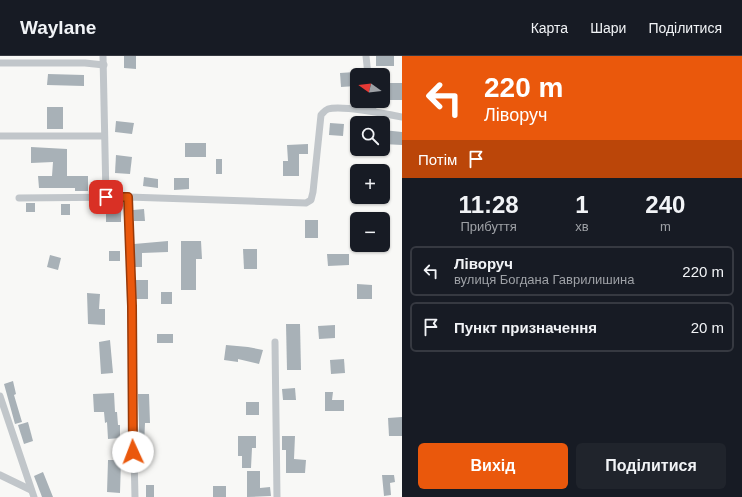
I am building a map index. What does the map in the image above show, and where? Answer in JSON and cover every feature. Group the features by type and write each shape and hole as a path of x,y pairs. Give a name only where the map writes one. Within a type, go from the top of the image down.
{"street":[{"path":"103,56 106,197"},
{"path":"366,56 367,68"},
{"path":"0,63 85,63 104,65"},
{"path":"19,198 128,197 306,203 311,200 313,192 321,115 326,109 333,108 373,111 402,117"},
{"path":"0,136 104,136"},
{"path":"128,197 135,497"},
{"path":"275,342 277,497"},
{"path":"0,396 33,494"},
{"path":"0,475 33,494"}],"building":[{"path":"124,56 136,56 136,69 124,68"},
{"path":"376,56 394,56 394,66 376,66"},
{"path":"350,72 350,86 341,87 340,73"},
{"path":"48,74 84,75 84,86 47,85"},
{"path":"390,83 402,83 402,100 390,100"},
{"path":"47,107 63,107 63,129 47,129"},
{"path":"116,121 134,123 132,134 115,132"},
{"path":"330,123 344,124 343,136 329,135"},
{"path":"390,131 402,132 402,145 390,144"},
{"path":"185,143 206,143 206,157 185,157"},
{"path":"308,144 308,154 299,154 299,176 283,176 283,161 288,161 287,145"},
{"path":"31,147 67,149 67,176 88,176 88,191 75,191 75,188 39,188 38,176 52,176 53,162 31,163"},
{"path":"116,155 132,157 130,174 115,173"},
{"path":"216,159 222,159 222,174 216,174"},
{"path":"144,177 158,179 158,188 143,186"},
{"path":"174,178 189,178 189,189 174,190"},
{"path":"26,203 35,203 35,212 26,212"},
{"path":"121,203 121,222 106,222 106,204"},
{"path":"61,204 70,204 70,215 61,215"},
{"path":"144,209 145,221 134,221 133,210"},
{"path":"305,220 318,220 318,238 305,238"},
{"path":"168,241 168,252 142,253 142,267 135,267 134,244"},
{"path":"181,241 201,241 202,259 196,259 196,290 181,290"},
{"path":"243,249 257,249 257,269 244,269"},
{"path":"109,251 120,251 120,261 109,261"},
{"path":"327,254 349,254 349,265 328,266"},
{"path":"50,255 61,258 58,270 47,267"},
{"path":"135,280 148,280 148,299 135,299"},
{"path":"357,284 372,285 372,299 357,299"},
{"path":"161,292 172,292 172,304 161,304"},
{"path":"87,293 100,294 99,309 105,309 105,325 88,324"},
{"path":"286,324 300,324 301,370 287,370"},
{"path":"335,325 335,338 319,339 318,326"},
{"path":"157,334 173,334 173,343 157,343"},
{"path":"110,340 113,373 101,374 99,342"},
{"path":"226,345 263,350 259,364 238,359 238,362 224,360"},
{"path":"344,359 345,373 331,374 330,360"},
{"path":"13,381 16,394 14,395 22,422 15,424 4,384"},
{"path":"295,388 296,400 283,400 282,389"},
{"path":"325,392 333,392 332,400 344,400 344,411 325,411"},
{"path":"114,393 115,412 117,412 118,425 120,425 120,438 108,439 107,422 105,423 104,412 94,412 93,394"},
{"path":"138,394 149,394 150,423 145,423 144,446 150,446 151,458 140,459"},
{"path":"246,402 259,402 259,415 246,415"},
{"path":"402,417 402,436 389,436 388,418"},
{"path":"28,422 33,441 24,444 18,425"},
{"path":"238,436 256,436 256,448 252,448 251,468 242,468 242,456 238,456"},
{"path":"282,436 295,436 294,459 306,460 305,473 286,473 286,450 282,450"},
{"path":"108,460 121,460 120,493 107,492"},
{"path":"247,471 260,471 260,488 270,487 271,496 247,497"},
{"path":"43,472 53,497 42,497 34,476"},
{"path":"382,475 394,475 395,482 390,483 391,495 384,496"},
{"path":"146,485 154,485 154,497 146,497"},
{"path":"213,486 226,486 226,497 213,497"}],"route":[{"path":"106,197 128,197 132,306 133,452"}]}
